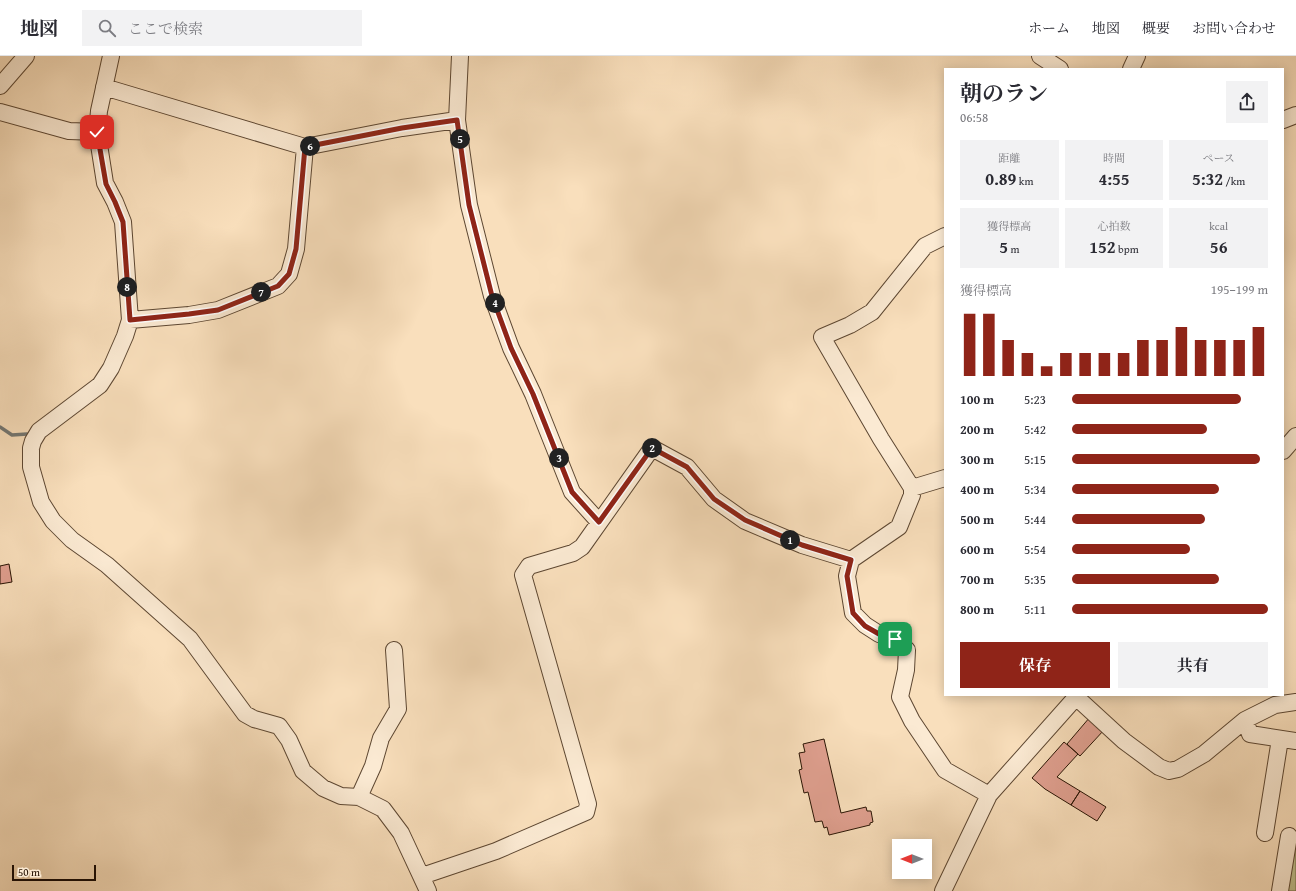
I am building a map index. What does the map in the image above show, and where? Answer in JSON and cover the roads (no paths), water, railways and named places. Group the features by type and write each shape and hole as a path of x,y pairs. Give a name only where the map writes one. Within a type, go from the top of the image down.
{"street":[{"path":"0,86 26,56"},
{"path":"110,56 99,110 97,132 106,184 123,222 130,320 126,336 112,368 100,385 39,432 33,441 31,448 31,467 40,502 53,521 72,540 107,565 190,639 245,714 254,719 279,726 289,740 303,771 323,788 341,796 359,797 383,809 401,833 428,891"},
{"path":"460,56 457,120 469,205 492,296 511,348 533,394 572,492 599,522"},
{"path":"1040,56 1058,68"},
{"path":"1131,68 1137,56"},
{"path":"104,87 305,147 402,128 457,120"},
{"path":"0,112 68,131 97,132"},
{"path":"1284,120 1296,115"},
{"path":"130,320 218,310 278,286 289,274 296,249 305,147"},
{"path":"944,236 924,246 872,312 822,337 881,439 912,488 912,496 899,527 851,560 847,576 853,613 865,626 879,634 895,639 907,650 906,670 900,697 912,721 945,770 989,795"},
{"path":"1284,450 1296,436"},
{"path":"422,876 496,851 586,812 588,804 523,575 529,566 573,552 582,547 652,448 687,467 714,499 745,520 802,545 851,560"},
{"path":"912,488 944,478"},
{"path":"359,797 373,766 382,738 398,709 394,650"},
{"path":"943,891 989,795 1077,696 1124,741 1158,767 1169,771 1178,769 1204,754 1244,720 1275,705 1296,702"},
{"path":"1244,720 1250,734 1296,741"},
{"path":"1280,739 1261,833 1292,837 1280,891"}],"waterway":[{"path":"0,427 12,435 27,434"}]}
